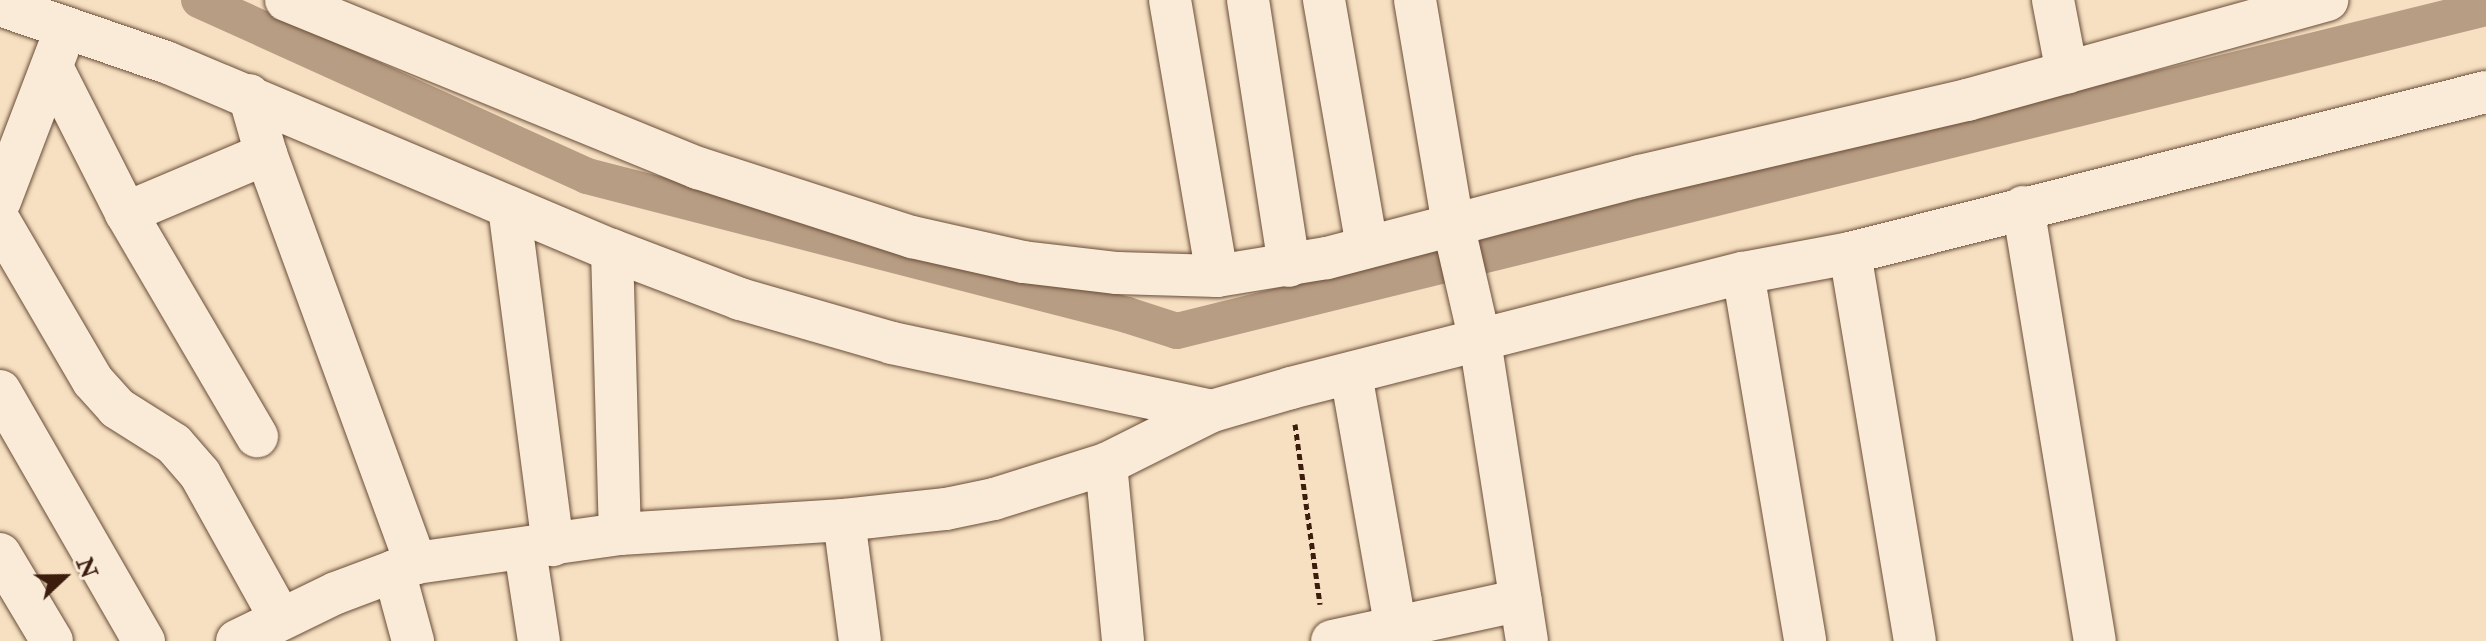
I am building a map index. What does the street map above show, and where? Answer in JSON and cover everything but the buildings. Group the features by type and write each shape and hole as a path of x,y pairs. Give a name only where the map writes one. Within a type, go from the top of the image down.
{"street":[{"path":"286,0 432,57 596,129 669,157 912,237 1023,262 1117,273 1217,276 1289,266 1367,247 1456,236 2067,73 2327,0"},
{"path":"1170,0 1217,276"},
{"path":"1248,0 1289,266"},
{"path":"1324,0 1367,247"},
{"path":"1415,0 1456,236 1477,323 1527,641"},
{"path":"2053,0 2067,73"},
{"path":"0,5 58,48 166,62 612,250 740,299 892,343 1212,411"},
{"path":"0,201 58,48"},
{"path":"58,48 126,213 257,436"},
{"path":"237,641 280,618 405,567 620,534 844,520 970,504 1106,464 1212,411 1351,374 1477,323 1850,253 2486,92"},
{"path":"249,95 405,567 413,641"},
{"path":"126,213 266,154"},
{"path":"509,207 539,547 539,641"},
{"path":"2023,207 2095,641"},
{"path":"0,222 93,381 117,408 174,444 200,474 280,618"},
{"path":"612,250 620,534"},
{"path":"1850,253 1915,641"},
{"path":"1743,273 1805,641"},
{"path":"1351,374 1396,633"},
{"path":"0,391 144,641"},
{"path":"1106,464 1123,641"},
{"path":"844,520 860,641"},
{"path":"0,554 52,641"},
{"path":"1327,625 1396,633 1521,600"}],"path":[{"path":"1291,388 1327,625"}],"waterway":[{"path":"199,0 587,176 1127,315 1177,331 2486,8"}]}
